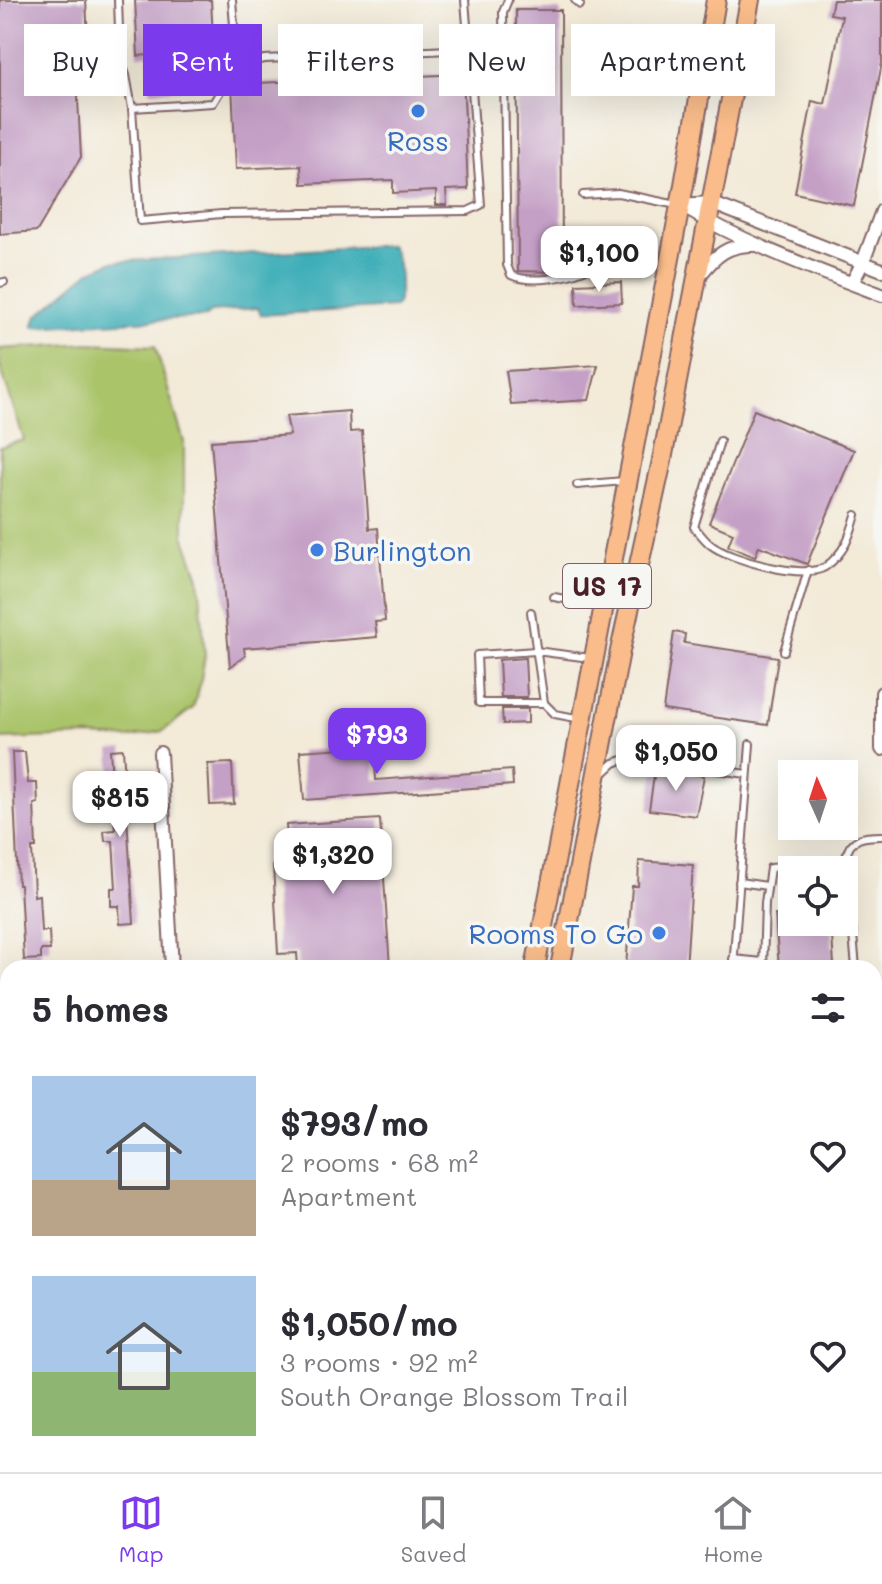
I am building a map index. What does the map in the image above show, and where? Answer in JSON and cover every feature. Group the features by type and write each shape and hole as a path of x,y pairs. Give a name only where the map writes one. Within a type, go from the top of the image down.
{"main road":[{"path":"680,205 716,0"},
{"name":"US 17","path":"561,960 750,0"},
{"name":"US 17","path":"537,960 680,205"}],"street":[{"path":"680,205 882,270"},
{"path":"852,283 882,211"},
{"path":"709,212 760,245 882,295"},
{"path":"696,281 723,250 741,245 760,245"},
{"path":"882,693 882,749"},
{"path":"160,753 172,960"}],"lane":[{"path":"118,0 120,58 132,108 140,221 222,214 468,211 481,205 473,96"},
{"path":"232,0 234,24"},
{"path":"465,0 467,24"},
{"path":"508,0 503,12 507,265 511,275 525,279 571,276 584,270"},
{"path":"262,60 439,50"},
{"path":"132,108 213,103 217,96"},
{"path":"583,195 618,193 680,205"},
{"path":"720,441 694,527 712,546 745,560 794,571 823,568 847,546 856,515"},
{"path":"577,485 627,481"},
{"path":"784,651 808,570"},
{"path":"554,597 603,606"},
{"path":"531,612 544,703 555,714 582,719"},
{"path":"544,703 479,703 477,655 536,651 593,658"},
{"path":"738,960 733,959 750,744"},
{"path":"595,780 614,763 628,758 747,774"},
{"path":"847,856 854,840 882,836"},
{"path":"763,960 767,886 770,868 778,867"},
{"path":"739,882 767,886"},
{"path":"853,936 855,960"},
{"path":"375,1472 414,1472"}],"green space":[{"path":"89,343 155,346 184,442 184,535 199,578 205,655 200,685 193,708 163,731 128,738 0,739 0,447 24,440 0,366 0,349"}],"water":[{"path":"390,245 400,275 395,307 261,315 258,308 211,312 206,317 33,327 37,316 90,271 111,262"}],"building":[{"path":"0,0 86,0 87,24 24,24 24,96 78,96 81,157 37,231 0,234"},
{"path":"135,0 211,0 212,24 143,24 143,56 138,56"},
{"path":"833,0 882,0 882,63 854,206 795,193 812,101 825,104 842,16 830,14"},
{"path":"516,10 561,10 562,270 557,272 518,271 517,96 555,96 555,24 516,24"},
{"path":"439,75 439,96 464,96 468,189 446,190 447,205 436,205 436,191 393,193 393,180 302,184 301,166 236,169 233,96 262,96 262,83 278,82 278,96 423,96 423,76"},
{"path":"621,282 622,303 577,305 576,284"},
{"path":"598,365 589,400 511,405 506,371"},
{"path":"754,410 854,450 807,564 759,546 755,557 728,546 733,533 709,523"},
{"path":"349,411 350,432 362,431 369,529 378,528 385,621 375,622 377,637 244,648 245,656 230,667 211,441 290,435 286,416"},
{"path":"674,632 685,634 684,643 778,657 768,725 663,710"},
{"path":"525,658 527,697 501,697 499,660"},
{"path":"502,709 528,709 528,723 503,724"},
{"path":"374,746 376,780 512,770 513,785 304,800 300,751"},
{"path":"123,749 134,923 120,924 119,906 111,906 111,888 116,888 113,841 105,841 104,831 115,830 113,808 106,809 106,793 113,793 110,750"},
{"path":"12,752 25,752 28,783 37,783 38,803 34,804 36,848 32,848 34,896 39,895 41,931 49,931 50,950 41,950 41,959 24,960"},
{"path":"232,763 234,804 210,805 208,764"},
{"path":"655,769 704,776 696,816 649,810"},
{"path":"380,819 389,960 297,960 297,953 278,954 273,865 289,864 286,825"},
{"path":"639,861 693,865 687,960 627,960 632,886 638,886"},
{"path":"775,915 778,915 778,936 832,936 834,960 778,960"}],"place":[{"name":"Ross","path":"418,111"},
{"name":"Burlington","path":"317,550"},
{"name":"Rooms To Go","path":"659,933"}]}
